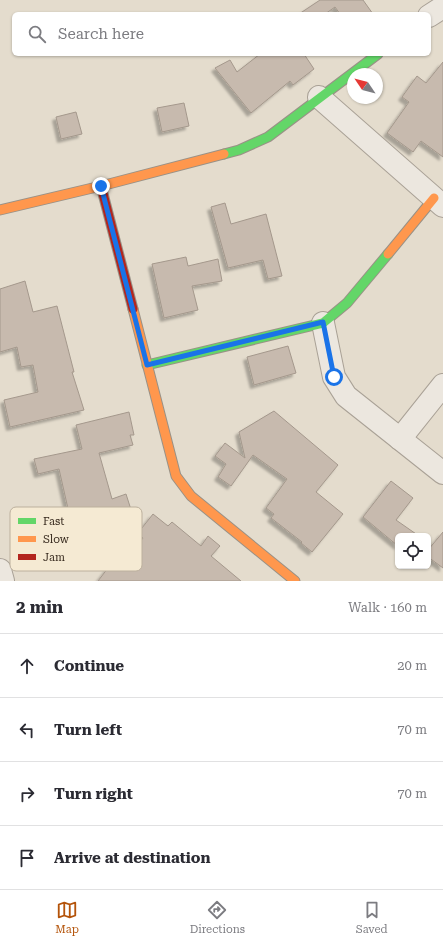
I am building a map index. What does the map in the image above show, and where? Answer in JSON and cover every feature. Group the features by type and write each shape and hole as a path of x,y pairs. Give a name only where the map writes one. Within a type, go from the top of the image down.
{"street":[{"path":"431,15 443,7"},
{"path":"0,210 101,186 239,150 268,136 375,56"},
{"path":"147,365 323,322 347,303 438,202 319,98"},
{"path":"101,186 176,476 190,496 294,581"},
{"path":"323,322 334,377 346,396 443,473"},
{"path":"400,439 443,385"},
{"path":"0,570 3,581"}],"building":[{"path":"320,0 363,0 372,12 339,12 335,7 328,12 302,12"},
{"path":"257,56 305,56 314,69 293,85 290,81 251,113 215,68 230,60 237,72"},
{"path":"443,62 443,157 421,141 413,152 387,133 409,102 402,97 417,76 426,83"},
{"path":"184,103 189,126 162,132 157,108"},
{"path":"76,112 82,134 61,139 56,117"},
{"path":"225,203 231,224 266,214 282,276 268,279 263,260 228,268 211,207"},
{"path":"186,257 188,266 218,259 222,281 192,286 198,310 164,318 152,264"},
{"path":"25,281 33,312 57,306 74,372 72,372 84,410 10,427 4,400 38,392 33,365 21,367 17,347 0,352 0,289"},
{"path":"288,346 296,373 254,385 247,357"},
{"path":"274,411 338,465 316,492 343,514 312,552 301,543 302,542 271,518 274,514 266,508 287,479 253,455 231,486 218,477 226,464 215,456 225,443 245,458 239,432"},
{"path":"129,412 134,435 130,435 133,445 99,453 112,499 126,494 130,507 68,507 59,469 38,474 34,459 82,449 76,425"},
{"path":"391,481 413,498 396,520 415,533 395,533 395,544 363,517"},
{"path":"153,514 168,526 172,522 201,546 208,536 220,546 211,556 241,581 98,581 106,571 142,571 142,528"},
{"path":"443,532 443,568 431,559 431,546"}],"traffic: fast":[{"path":"224,154 239,150 268,137 375,56"},
{"path":"147,365 323,323 347,303 388,254"}],"traffic: slow":[{"path":"0,210 101,186 224,154"},
{"path":"388,254 434,198"},
{"path":"133,309 176,476 191,496 295,581"}],"traffic: jam":[{"path":"101,186 133,309"}],"route":[{"path":"101,186 147,365 323,322 334,377"}]}
